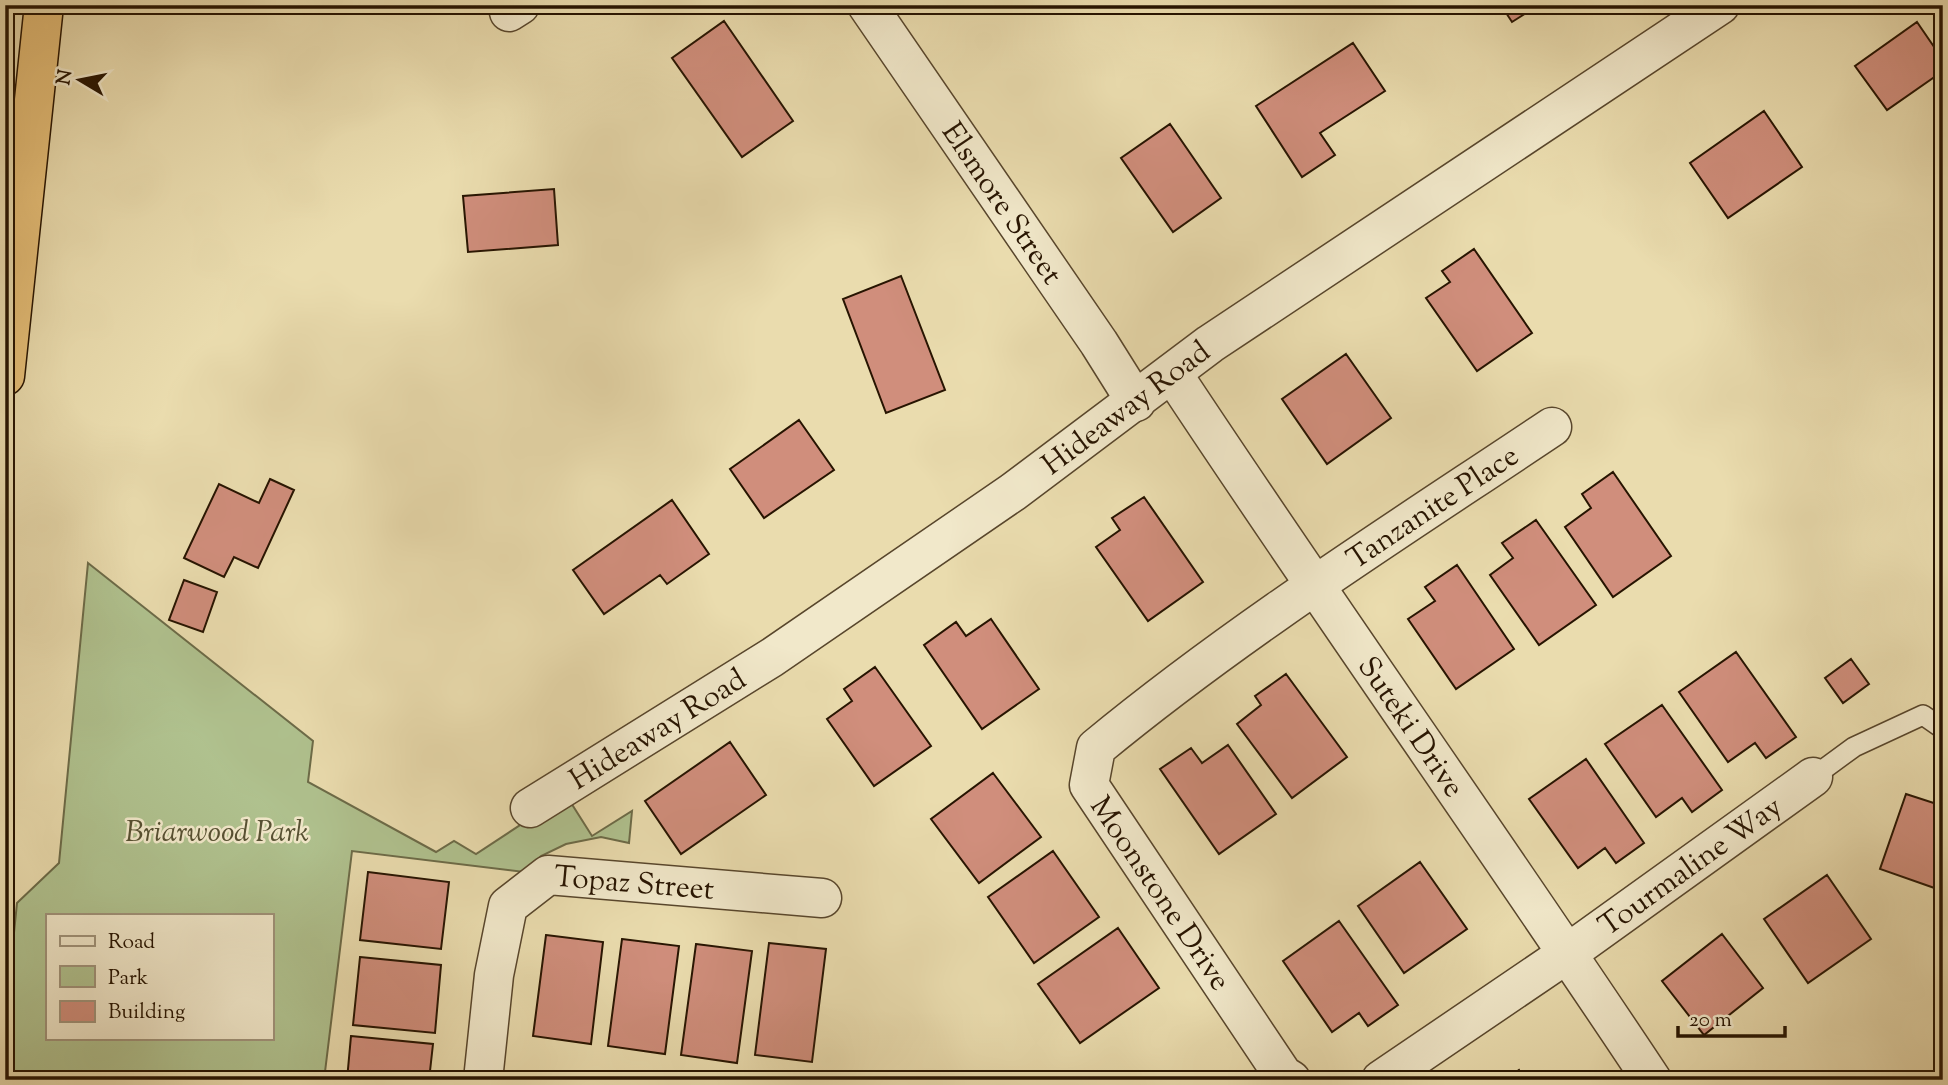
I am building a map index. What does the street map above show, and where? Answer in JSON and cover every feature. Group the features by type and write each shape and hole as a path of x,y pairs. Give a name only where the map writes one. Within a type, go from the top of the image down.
{"highway":[{"path":"5,376 44,5"}],"street":[{"name":"Elsmore Street","path":"867,5 1136,401"},
{"name":"Hideaway Road","path":"530,808 771,658 1013,492 1210,344 1699,11"},
{"name":"Suteki Drive","path":"1172,373 1314,586 1568,953 1652,1080"},
{"name":"Tanzanite Place","path":"1314,586 1552,427"},
{"name":"Moonstone Drive","path":"1291,1080 1283,1075 1089,785 1096,748 1133,717 1314,586"},
{"name":"Tourmaline Way","path":"1568,953 1813,777"},
{"name":"Topaz Street","path":"482,1080 494,975 508,906 548,875 822,898"},
{"path":"1381,1080 1568,953"}],"lane":[{"path":"1813,777 1854,747 1923,715 1943,729"}],"green space":[{"name":"Briarwood Park","path":"88,563 313,741 308,782 436,852 454,841 476,854 566,795 592,836 632,811 629,843 601,837 566,844 541,856 524,872 352,851 324,1080 5,1080 5,1022 17,903 59,863"}],"building":[{"path":"1501,5 1539,5 1512,22"},
{"path":"724,21 793,121 742,157 672,58"},
{"path":"1917,22 1943,60 1943,71 1887,110 1855,66"},
{"path":"1353,43 1385,91 1320,133 1335,155 1302,177 1256,106"},
{"path":"1764,111 1802,167 1728,218 1690,163"},
{"path":"1170,124 1221,198 1173,232 1121,158"},
{"path":"554,189 558,245 468,252 463,196"},
{"path":"1474,249 1532,333 1477,371 1426,298 1450,282 1442,271"},
{"path":"901,276 945,390 886,413 843,299"},
{"path":"1346,354 1391,418 1327,464 1282,399"},
{"path":"799,420 834,470 764,518 730,469"},
{"path":"1613,472 1671,556 1613,597 1565,527 1591,508 1582,494"},
{"path":"270,479 294,490 258,568 234,557 224,577 184,558 219,484 259,503"},
{"path":"1144,497 1203,582 1148,621 1096,547 1120,530 1112,518"},
{"path":"672,500 709,554 667,584 660,575 604,614 573,570"},
{"path":"1536,520 1596,605 1539,645 1490,575 1513,558 1502,543"},
{"path":"1457,565 1514,649 1456,689 1408,619 1435,601 1425,587"},
{"path":"184,580 217,592 203,632 169,620"},
{"path":"991,619 1039,689 982,729 924,645 956,622 966,636"},
{"path":"1736,652 1796,737 1766,758 1755,743 1728,762 1679,692"},
{"path":"1851,659 1869,684 1843,703 1825,678"},
{"path":"875,667 931,746 874,786 827,719 852,701 844,689"},
{"path":"1286,674 1347,757 1292,798 1237,724 1261,705 1255,696"},
{"path":"1662,705 1722,790 1692,812 1682,798 1656,817 1605,744"},
{"path":"730,742 766,795 681,854 645,801"},
{"path":"1228,745 1276,814 1219,854 1160,769 1191,748 1202,763"},
{"path":"1586,759 1644,843 1616,863 1605,848 1578,868 1529,799"},
{"path":"993,773 1041,837 979,883 931,819"},
{"path":"1906,794 1943,806 1943,891 1880,869"},
{"path":"1053,851 1099,917 1034,963 988,897"},
{"path":"1420,862 1467,929 1404,973 1358,906"},
{"path":"368,872 449,882 441,949 360,940"},
{"path":"1827,875 1871,939 1808,983 1764,919"},
{"path":"1339,921 1398,1005 1368,1026 1359,1013 1332,1032 1283,961"},
{"path":"1118,928 1159,988 1080,1043 1038,984"},
{"path":"1722,934 1763,988 1704,1035 1662,981"},
{"path":"546,935 603,942 591,1044 533,1036"},
{"path":"622,939 679,946 665,1054 608,1046"},
{"path":"769,943 826,949 812,1062 755,1055"},
{"path":"696,944 752,951 737,1063 681,1055"},
{"path":"360,957 441,965 435,1033 353,1025"},
{"path":"351,1036 433,1044 429,1080 347,1080"},
{"path":"1519,1070 1525,1080 1505,1080"}]}
